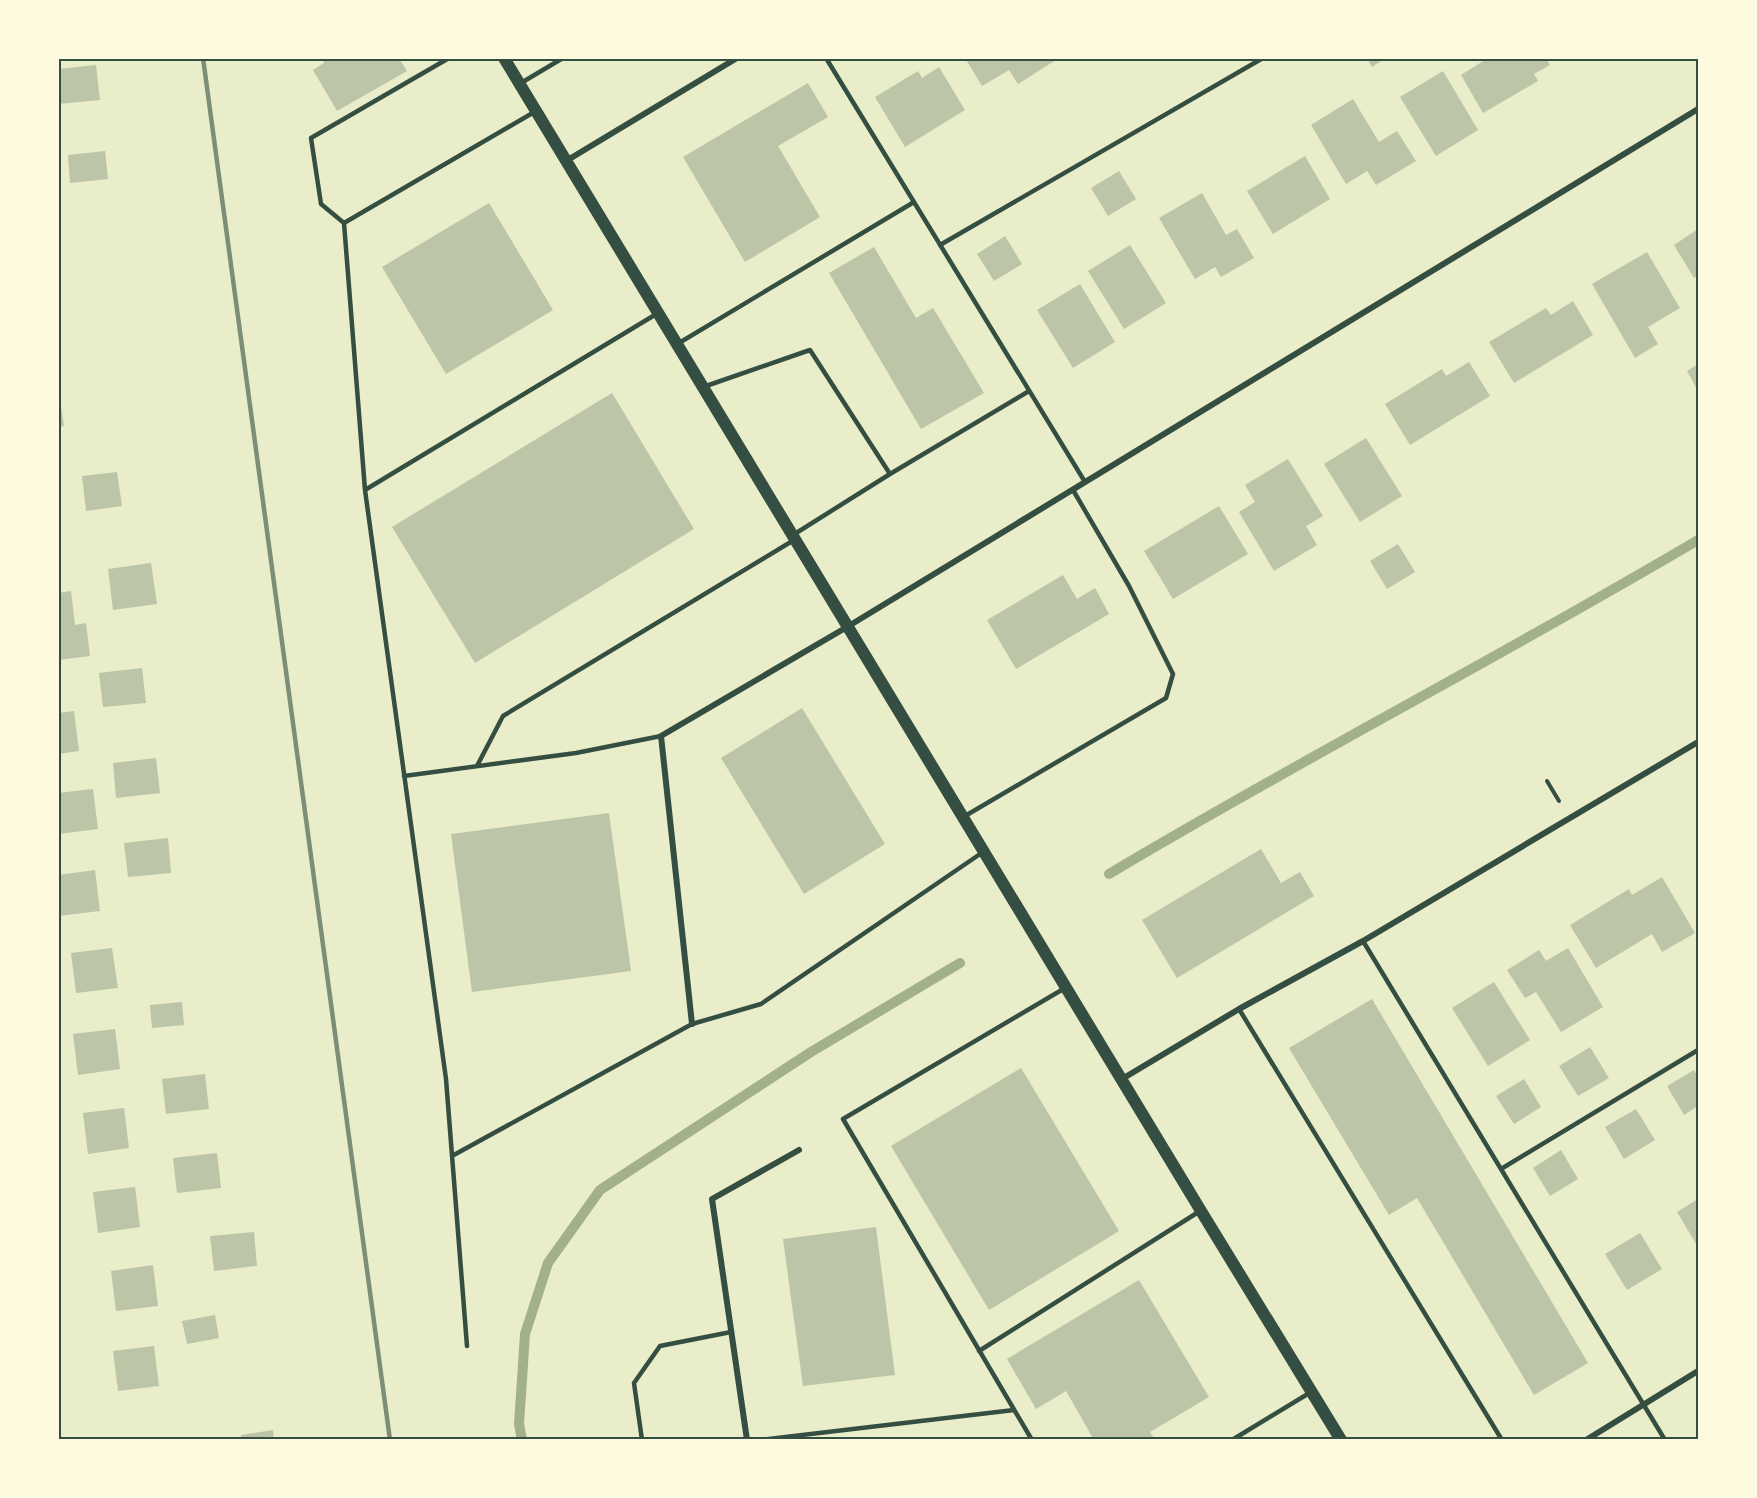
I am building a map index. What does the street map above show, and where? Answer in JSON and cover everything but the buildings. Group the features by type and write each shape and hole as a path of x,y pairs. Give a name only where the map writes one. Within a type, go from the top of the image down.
{"main road":[{"path":"504,58 1065,988 1341,1440"}],"street":[{"path":"566,161 737,58"},
{"path":"692,1024 661,736 848,627 1698,109"},
{"path":"1122,1079 1363,941 1698,742"},
{"path":"747,1440 712,1199 799,1150"},
{"path":"1586,1440 1599,1436 1644,1404 1698,1371"}],"lane":[{"path":"449,58 311,138 321,204 344,223 365,490 446,1079 467,1346"},
{"path":"520,84 563,58"},
{"path":"826,58 1085,482"},
{"path":"940,245 1263,58"},
{"path":"344,223 536,111"},
{"path":"676,344 914,202"},
{"path":"365,490 658,313"},
{"path":"703,387 810,350 890,474"},
{"path":"477,766 503,716 794,537 890,474 1029,391"},
{"path":"963,818 1166,698 1173,674 1129,586 1073,490"},
{"path":"404,776 576,753 661,736"},
{"path":"452,1156 692,1024 761,1004 983,852"},
{"path":"1363,941 1665,1440"},
{"path":"1032,1440 843,1119 1065,988"},
{"path":"1239,1010 1502,1440"},
{"path":"1501,1169 1698,1050"},
{"path":"979,1351 1201,1211"},
{"path":"642,1440 634,1383 660,1346 731,1332"},
{"path":"1232,1440 1311,1392"},
{"path":"760,1440 1014,1410"}],"waterway":[{"path":"1109,874 1698,540"},
{"path":"522,1440 519,1424 525,1334 548,1263 600,1190 811,1052 960,963"}],"railway":[{"path":"203,58 390,1440"}]}
